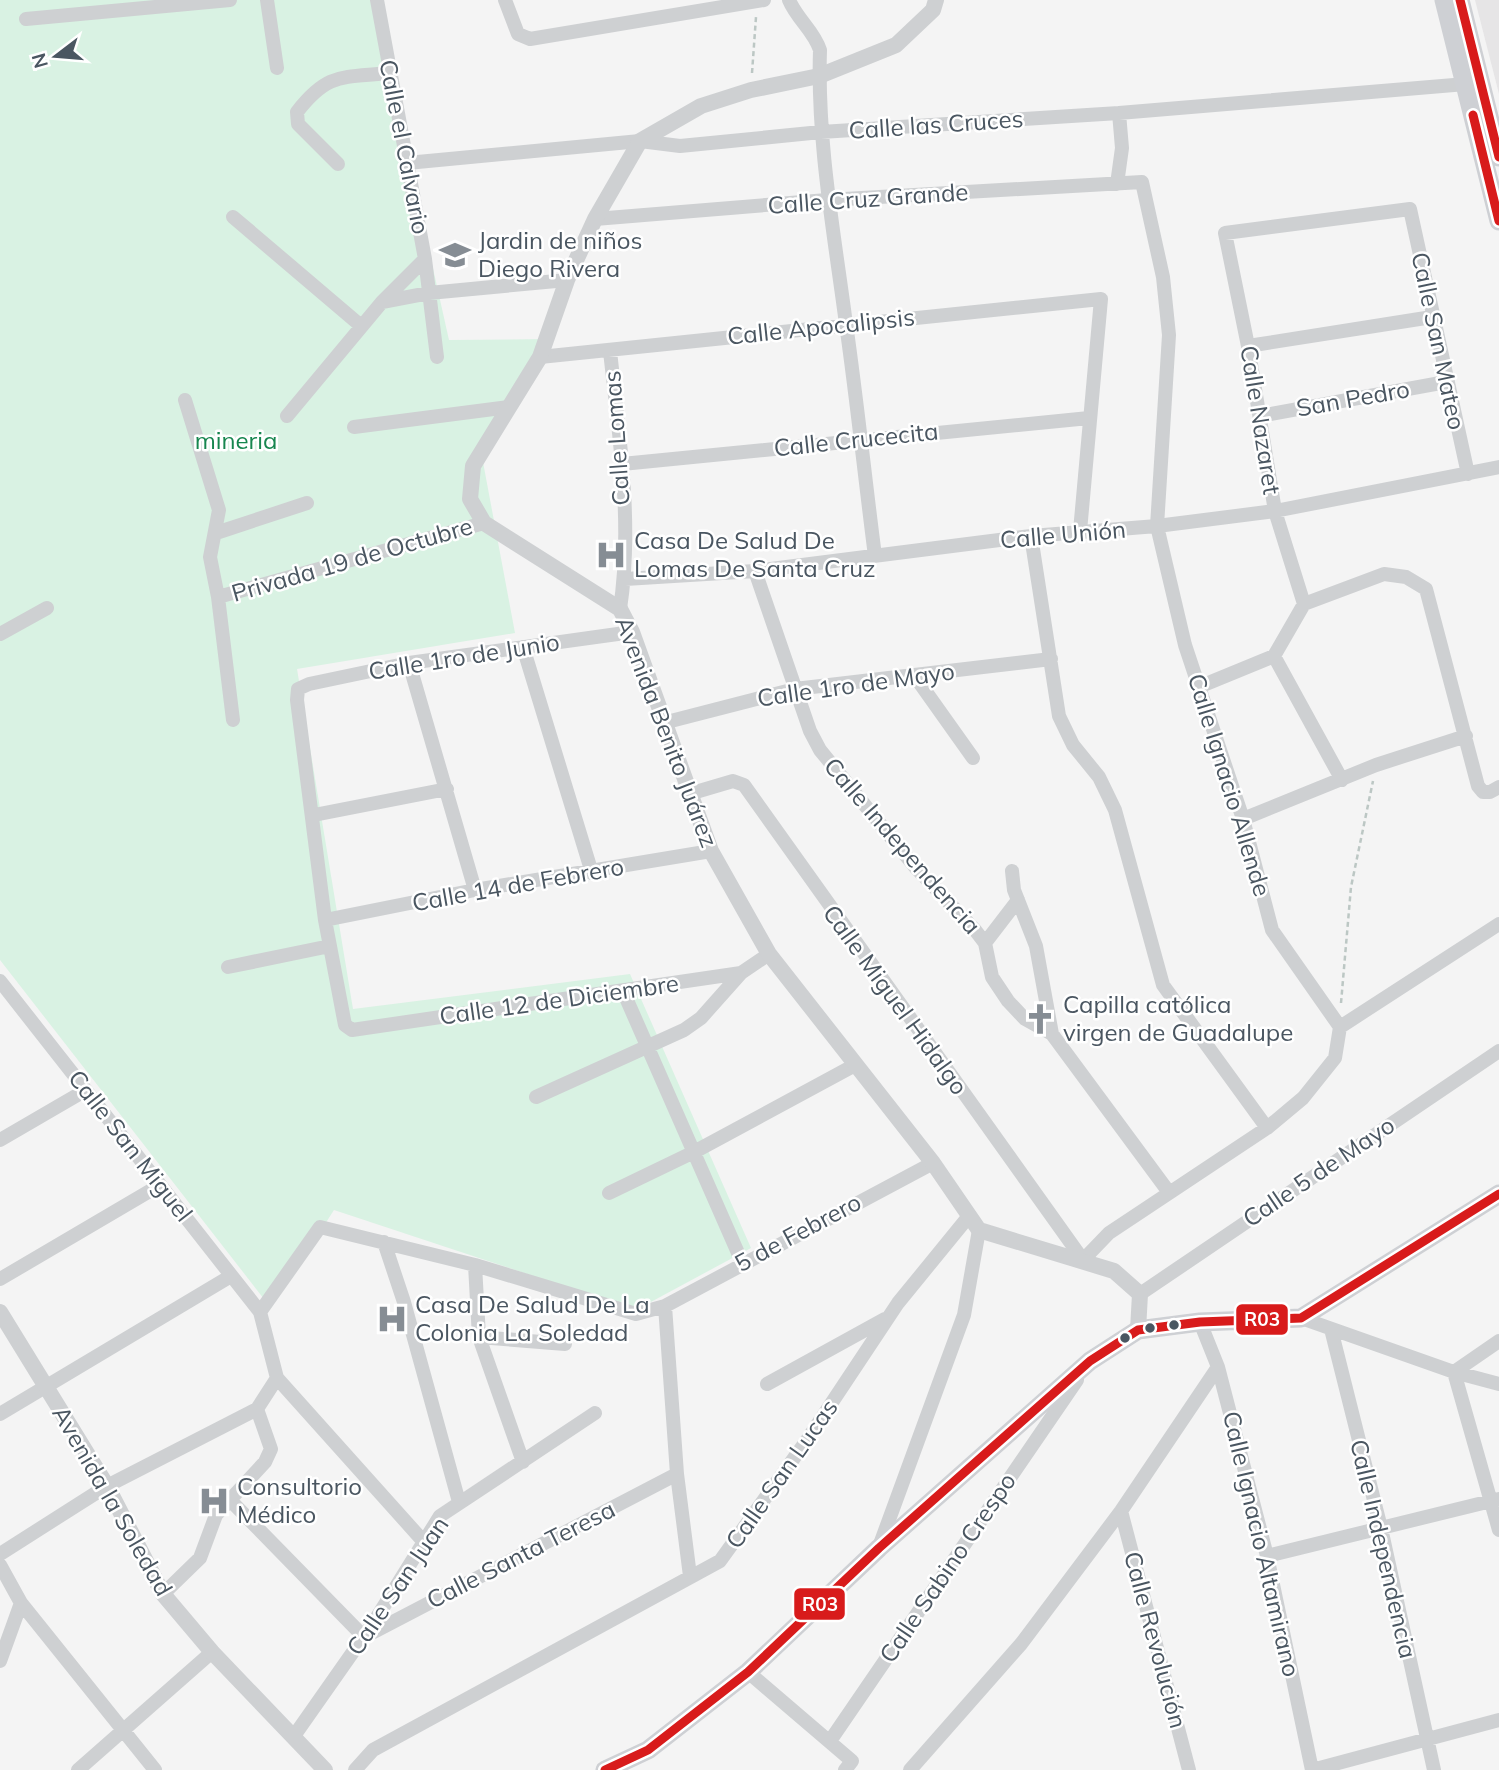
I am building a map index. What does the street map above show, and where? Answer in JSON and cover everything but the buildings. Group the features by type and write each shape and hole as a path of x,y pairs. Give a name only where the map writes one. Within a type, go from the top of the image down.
{"main road":[{"path":"1444,0 1499,222"},
{"path":"1460,0 1499,157"},
{"path":"611,1769 648,1749 748,1672 879,1548 1090,1361 1138,1330 1200,1322 1301,1318 1499,1194"}],"street":[{"path":"26,19 230,0"},
{"path":"267,0 277,68"},
{"name":"Calle el Calvario","path":"377,0 425,259 437,357"},
{"path":"505,0 518,34 530,38 761,1"},
{"path":"789,0 796,15 816,37 820,50 821,132 827,200 846,324 875,556"},
{"path":"484,523 470,499 473,466 540,357 567,280 594,219 640,141 701,106 751,90 819,76 895,45 933,10 936,0"},
{"path":"338,164 298,124 297,112 315,88 333,79 389,72"},
{"name":"Calle las Cruces","path":"407,163 640,141 680,146 821,132 1119,113 1466,84"},
{"path":"1117,184 1122,148 1119,113"},
{"name":"Calle Cruz Grande","path":"594,219 827,200 1142,182"},
{"name":"Calle Ignacio Allende","path":"1142,182 1163,277 1169,335 1157,526 1185,645 1201,686 1243,819 1272,930 1340,1027"},
{"name":"Calle Nazaret","path":"1304,604 1275,511 1248,346 1225,233 1410,209"},
{"name":"Calle San Mateo","path":"1410,209 1468,474"},
{"path":"233,217 360,325"},
{"path":"287,416 360,325 425,259"},
{"path":"382,302 429,293 567,280"},
{"name":"Calle Apocalipsis","path":"540,357 1101,299 1089,418"},
{"path":"1248,346 1432,317"},
{"name":"Calle Lomas","path":"610,351 622,464 625,579 620,609"},
{"name":"San Pedro","path":"1260,416 1446,382"},
{"path":"185,400 219,510 210,557 218,597"},
{"path":"354,427 509,407"},
{"path":"1080,531 1089,418"},
{"name":"Calle Crucecita","path":"622,464 860,438 1089,418"},
{"name":"Calle Unión","path":"625,579 755,571 1031,536 1157,526 1275,511 1499,467"},
{"path":"216,533 307,503"},
{"name":"Privada 19 de Octubre","path":"233,720 218,597 484,523"},
{"name":"Avenida Benito Juárez","path":"484,523 620,609 632,632 711,851 769,954 933,1163 979,1230"},
{"path":"1031,536 1059,716 1073,745 1099,777 1115,810 1163,985 1267,1128"},
{"name":"Calle Independencia","path":"755,571 820,750 916,868 985,943 992,977 1008,1001 1025,1019 1052,1034 1168,1191"},
{"path":"1201,686 1274,656 1304,604 1384,574 1406,577 1426,589 1478,786 1483,792 1499,787"},
{"path":"0,634 47,608"},
{"name":"Calle 1ro de Junio","path":"314,815 297,701 298,690 309,684 409,663 632,632"},
{"path":"523,647 592,873"},
{"path":"1274,656 1342,780"},
{"name":"Calle 1ro de Mayo","path":"663,723 796,689 1051,659"},
{"path":"409,663 475,890"},
{"path":"914,676 973,758"},
{"path":"1243,819 1376,765 1466,736"},
{"name":"Calle Miguel Hidalgo","path":"689,794 733,781 744,785 1083,1260"},
{"path":"228,967 330,946 314,815 447,789"},
{"name":"Calle 14 de Febrero","path":"325,920 475,890 592,873 711,851"},
{"path":"1012,871 1018,900 1036,946 1052,1034"},
{"path":"985,943 1018,900"},
{"path":"1083,1260 1109,1233 1168,1191 1267,1128 1303,1098 1335,1058 1340,1027 1499,924"},
{"name":"Calle 12 de Diciembre","path":"330,946 345,1024 352,1031 741,973 769,954"},
{"path":"536,1097 649,1048 701,1018 741,973"},
{"name":"Calle San Miguel","path":"0,981 260,1312"},
{"path":"623,990 742,1262"},
{"path":"0,1008 15,1000"},
{"name":"Calle 5 de Mayo","path":"1140,1294 1499,1051"},
{"path":"609,1193 694,1152 855,1065"},
{"path":"0,1140 86,1090"},
{"name":"5 de Febrero","path":"260,1312 320,1227 475,1265 636,1314 665,1306 742,1262 933,1163"},
{"path":"0,1279 160,1185"},
{"name":"Calle San Lucas","path":"355,1770 373,1751 720,1561 807,1440 888,1317 927,1263 969,1216"},
{"path":"879,1548 964,1315 979,1230 1114,1271 1140,1294 1138,1330"},
{"path":"384,1242 404,1302 459,1502"},
{"path":"475,1265 479,1337 523,1462"},
{"path":"0,1414 231,1276"},
{"path":"665,1306 677,1474 690,1576"},
{"name":"Avenida la Soledad","path":"0,1312 107,1486 163,1594 212,1652 325,1770"},
{"path":"260,1312 277,1378 424,1542"},
{"path":"767,1384 888,1317"},
{"path":"1301,1318 1454,1372 1499,1384"},
{"name":"Calle Ignacio Altamirano","path":"1200,1322 1218,1367 1267,1556 1312,1770"},
{"name":"Calle Independencia","path":"1331,1329 1381,1528 1434,1770"},
{"path":"479,1337 565,1344"},
{"path":"1454,1372 1499,1341"},
{"name":"Calle Sabino Crespo","path":"830,1741 1090,1361"},
{"path":"910,1770 1021,1644 1121,1511 1218,1367"},
{"path":"1454,1372 1495,1500 1499,1530"},
{"path":"0,1554 107,1486 257,1409 277,1378"},
{"path":"163,1594 200,1558 216,1515 265,1462 271,1449 257,1409"},
{"name":"Calle San Juan","path":"294,1736 364,1637 440,1517 595,1413"},
{"name":"Calle Santa Teresa","path":"364,1637 677,1474"},
{"path":"1267,1556 1495,1500"},
{"path":"231,1501 364,1637"},
{"name":"Calle Revolución","path":"1121,1511 1189,1770"},
{"path":"0,1565 21,1603 155,1770"},
{"path":"0,1661 21,1603"},
{"path":"78,1770 212,1652"},
{"path":"748,1672 852,1761 845,1770"},
{"path":"1312,1770 1499,1720"}],"path":[{"path":"751,90 761,1"},
{"path":"1340,1027 1351,887 1376,765"}],"shaded area":[{"path":"1475,0 1499,0 1499,94"}],"green space":[{"name":"mineria","path":"0,0 373,0 449,340 548,339 480,446 515,633 297,669 353,1009 630,974 751,1248 636,1310 334,1210 271,1308 0,960"}],"transit line":[{"name":"R03","path":"1460,0 1499,157"},
{"name":"R03","path":"1473,115 1499,221"},
{"name":"R03","path":"605,1770 648,1750 748,1672 879,1548 1090,1361 1138,1330 1200,1322 1301,1318 1499,1194"}],"place":[{"name":"Jardin de niños Diego Rivera","path":"455,255"},
{"name":"Casa De Salud De Lomas De Santa Cruz","path":"611,555"},
{"name":"Capilla católica virgen de Guadalupe","path":"1040,1019"},
{"name":"Casa De Salud De La Colonia La Soledad","path":"392,1319"},
{"name":"Consultorio Médico","path":"214,1501"}]}
